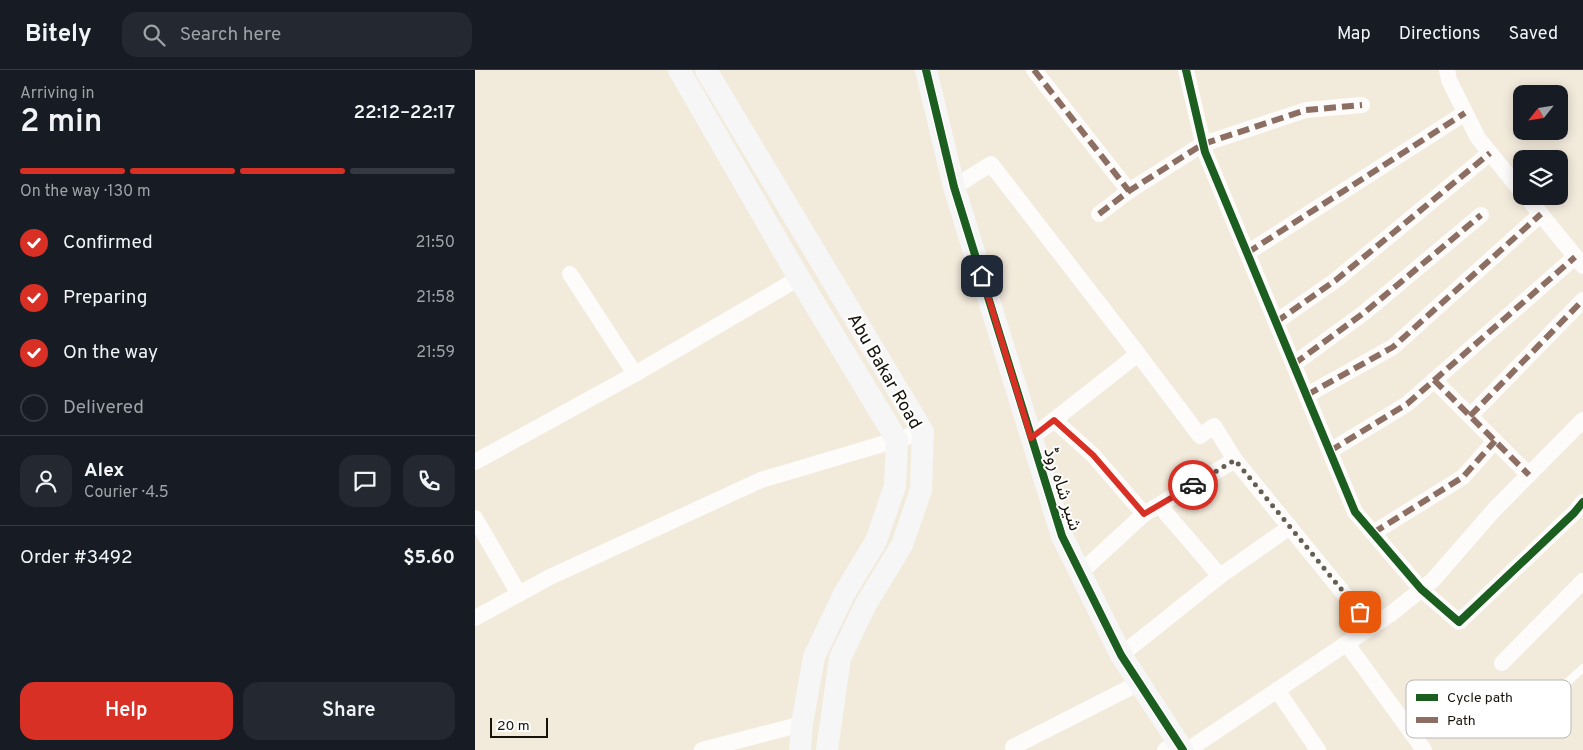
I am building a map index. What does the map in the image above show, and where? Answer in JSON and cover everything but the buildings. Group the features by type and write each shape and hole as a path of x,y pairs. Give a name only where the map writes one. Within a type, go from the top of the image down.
{"main road":[{"name":"Abu Bakar Road","path":"679,70 799,278 897,440 895,486 875,541 844,594 814,657 801,724 800,750"},
{"name":"Abu Bakar Road","path":"706,70 923,432 921,490 903,545 866,604 840,658 827,750"},
{"name":"شیر شاہ روڈ","path":"926,70 955,186 1062,536 1121,655 1179,748"}],"street":[{"path":"1034,70 1129,191"},
{"path":"1186,70 1205,152 1355,512 1421,589 1459,622 1575,513 1583,502"},
{"path":"1447,70 1449,80 1478,138 1513,181"},
{"path":"1099,214 1129,191 1203,144 1305,110 1362,105"},
{"path":"1247,253 1465,112"},
{"path":"1276,322 1336,280 1490,153"},
{"path":"955,186 991,164 1200,436 1214,426 1235,460 1371,627"},
{"path":"1330,451 1407,404 1579,261 1534,205"},
{"path":"1307,396 1393,347 1541,214"},
{"path":"1294,364 1365,312 1481,215"},
{"path":"570,274 635,374"},
{"path":"475,462 635,374 799,278"},
{"path":"1470,416 1583,300"},
{"path":"1031,438 1138,354"},
{"path":"1434,380 1529,474"},
{"path":"1054,420 1093,455 1144,514"},
{"path":"1179,748 1277,690 1347,644 1433,580 1494,510 1583,420"},
{"path":"475,618 550,577 761,480 923,432"},
{"path":"1373,533 1463,476 1495,441"},
{"path":"1080,573 1144,514 1235,460"},
{"path":"1159,505 1220,576"},
{"path":"475,518 519,594"},
{"path":"1121,655 1220,576 1290,527"},
{"path":"1502,662 1583,581"},
{"path":"1347,644 1406,725"},
{"path":"1013,747 1139,683"},
{"path":"1277,690 1318,750"},
{"path":"702,750 801,724"},
{"path":"1416,738 1424,750"}],"lane":[{"path":"1570,680 1583,668"}],"marked path":[{"path":"1034,70 1129,191"},
{"path":"1099,214 1129,191 1203,144 1306,110 1362,105"},
{"path":"1247,253 1465,113"},
{"path":"1276,322 1336,280 1490,153"},
{"path":"1307,395 1393,347 1541,214"},
{"path":"1294,364 1365,312 1481,215"},
{"path":"1330,451 1407,404 1575,257"},
{"path":"1470,416 1583,300"},
{"path":"1434,380 1529,475"},
{"path":"1373,533 1463,477 1495,441"}],"cycle path":[{"path":"926,70 954,187 1062,536 1121,655 1183,750"},
{"path":"1186,70 1205,152 1355,512 1421,589 1459,622 1574,513 1583,502"}],"way so far":[{"path":"1193,485 1235,460 1360,612"}],"route":[{"path":"982,276 1031,438 1054,420 1093,455 1144,514 1193,485"}]}
